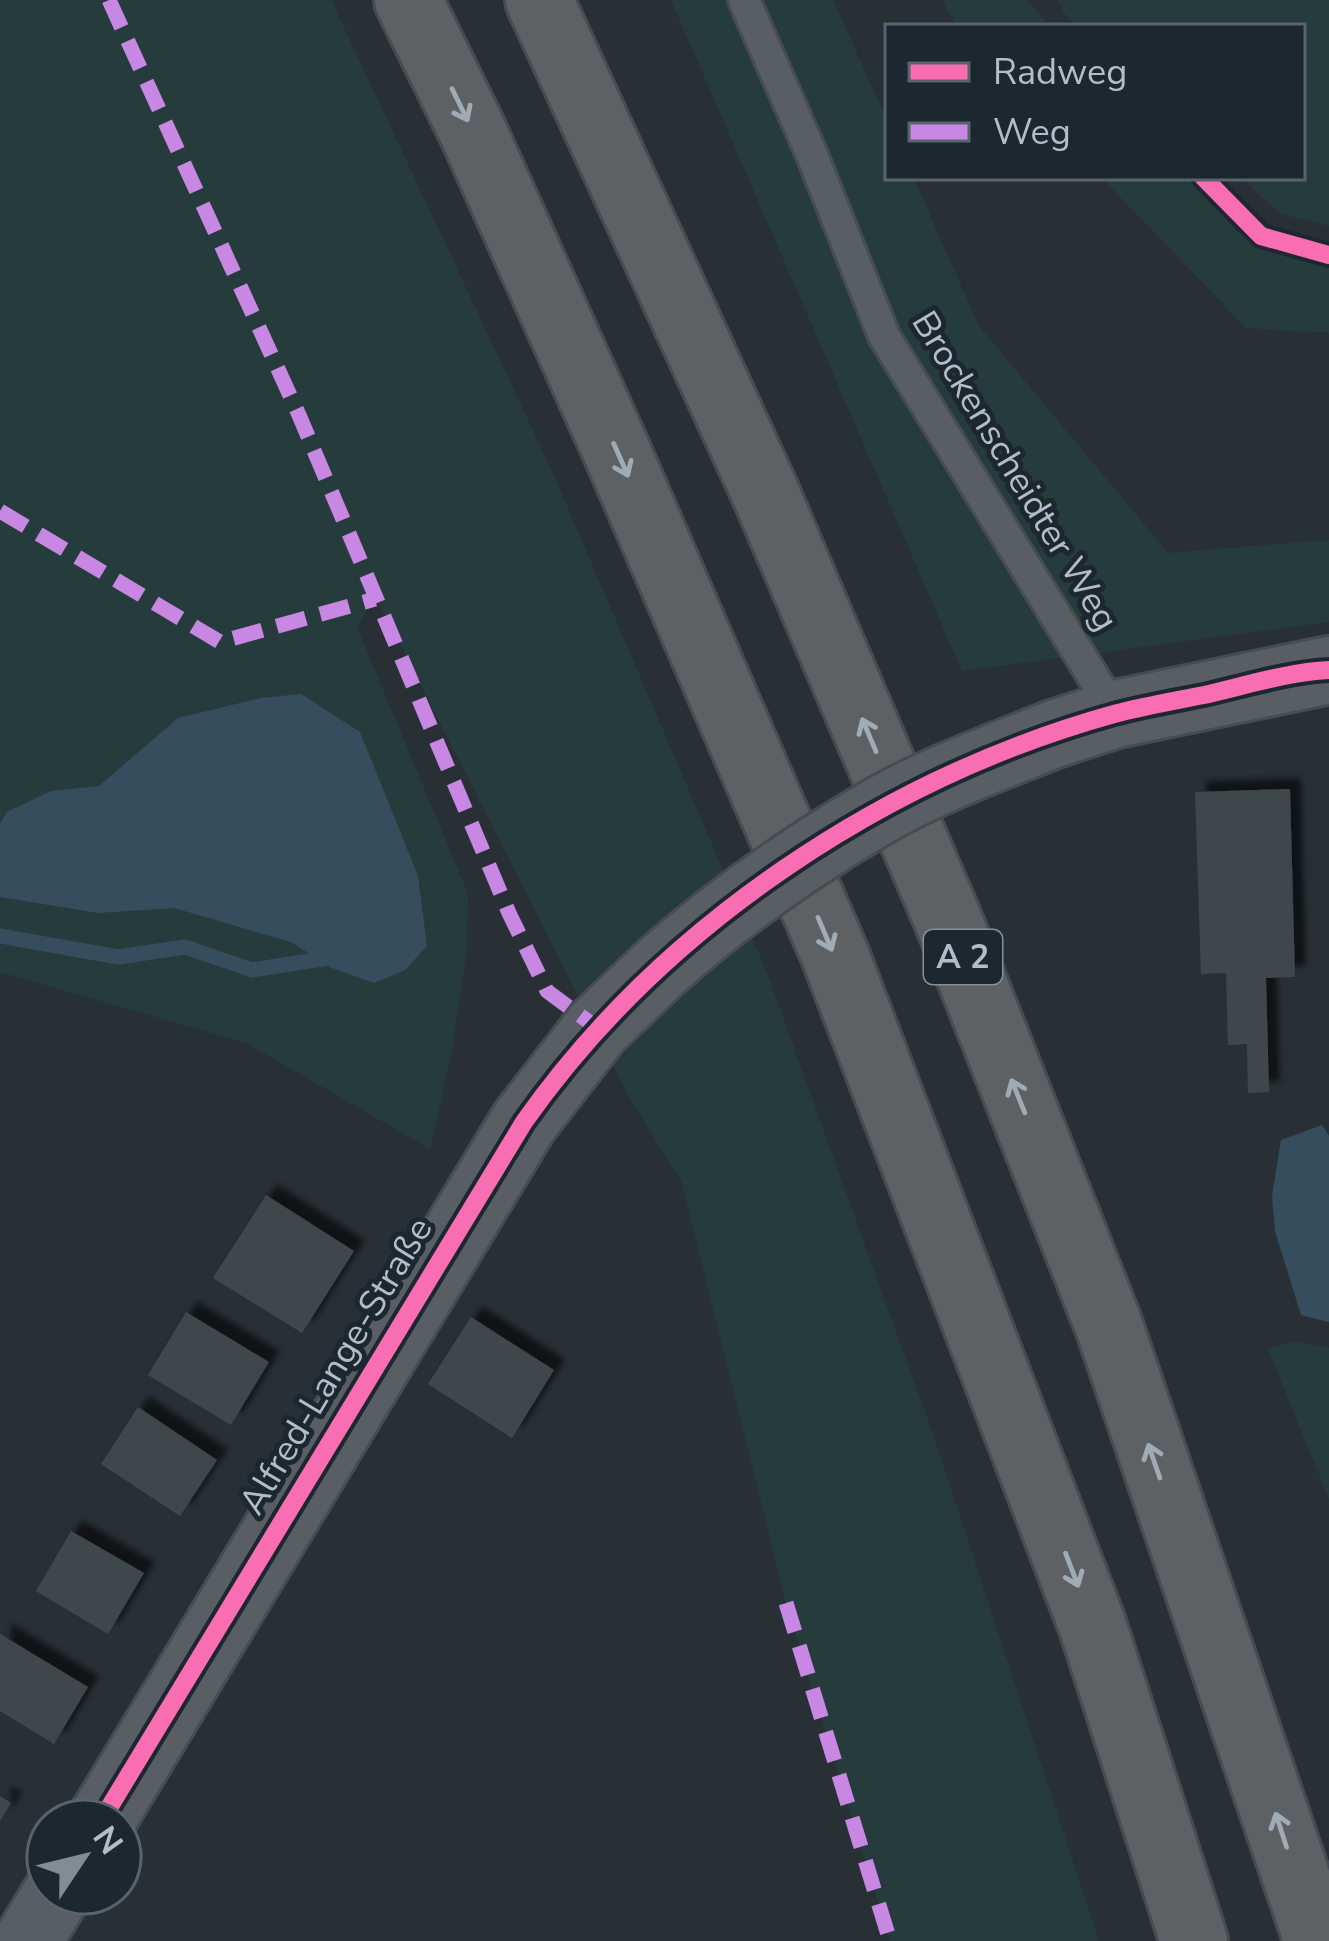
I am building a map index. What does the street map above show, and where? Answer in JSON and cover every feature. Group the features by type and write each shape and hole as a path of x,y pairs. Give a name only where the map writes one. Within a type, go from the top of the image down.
{"highway":[{"path":"408,0 617,452 835,955 1093,1627 1194,1941"},
{"name":"A 2","path":"539,0 756,471 960,949 1109,1327 1318,1941"}],"street":[{"name":"Alfred-Lange-Straße","path":"115,1797 524,1122 597,1028 660,968 757,891 872,815 962,771 1116,714 1329,670"}],"lane":[{"name":"Brockenscheidter Weg","path":"744,0 884,336 1116,714"}],"green space":[{"path":"0,0 331,0 552,471 766,970 936,1443 1099,1941 890,1941 786,1603 682,1183 630,1098 375,595 357,627 468,894 467,949 452,1051 430,1149 246,1043 0,972"},
{"path":"671,0 833,0 885,115 885,180 914,180 979,326 1168,553 1329,540 1329,622 962,671"},
{"path":"942,0 1027,0 1048,24 955,24"},
{"path":"1058,0 1329,0 1329,226 1280,214 1243,180 1305,180 1305,24 1076,24"},
{"path":"1104,180 1191,180 1239,233 1329,268 1329,333 1246,328"},
{"path":"1296,1341 1329,1348 1329,1499 1268,1349"}],"water":[{"path":"301,694 360,732 418,876 427,946 405,970 374,983 332,968 291,942 174,908 98,913 0,897 0,824 7,812 51,791 99,786 178,718 261,698"},
{"path":"1322,1125 1329,1136 1329,1322 1301,1315 1275,1231 1272,1196 1281,1140"}],"building":[{"path":"1290,789 1295,977 1266,978 1269,1092 1248,1093 1247,1044 1228,1045 1226,973 1201,974 1195,792"},
{"path":"266,1195 354,1251 302,1333 213,1278"},
{"path":"186,1312 269,1362 231,1425 148,1375"},
{"path":"471,1317 554,1370 512,1438 428,1384"},
{"path":"138,1407 217,1460 180,1516 101,1464"},
{"path":"71,1531 144,1573 108,1634 36,1591"},
{"path":"0,1634 88,1687 54,1744 0,1711"},
{"path":"0,1796 11,1803 0,1821"}],"waterway":[{"path":"0,936 118,957 185,947 252,970 335,957"}],"marked path":[{"path":"109,0 299,415 509,913 547,991 597,1028"},
{"path":"0,511 220,642 375,599"},
{"path":"786,1603 890,1941"}],"cycle path":[{"path":"1206,180 1261,236 1329,255"},
{"path":"116,1797 524,1122 580,1051 642,985 784,868 944,777 1028,742 1114,714 1329,670"}]}
